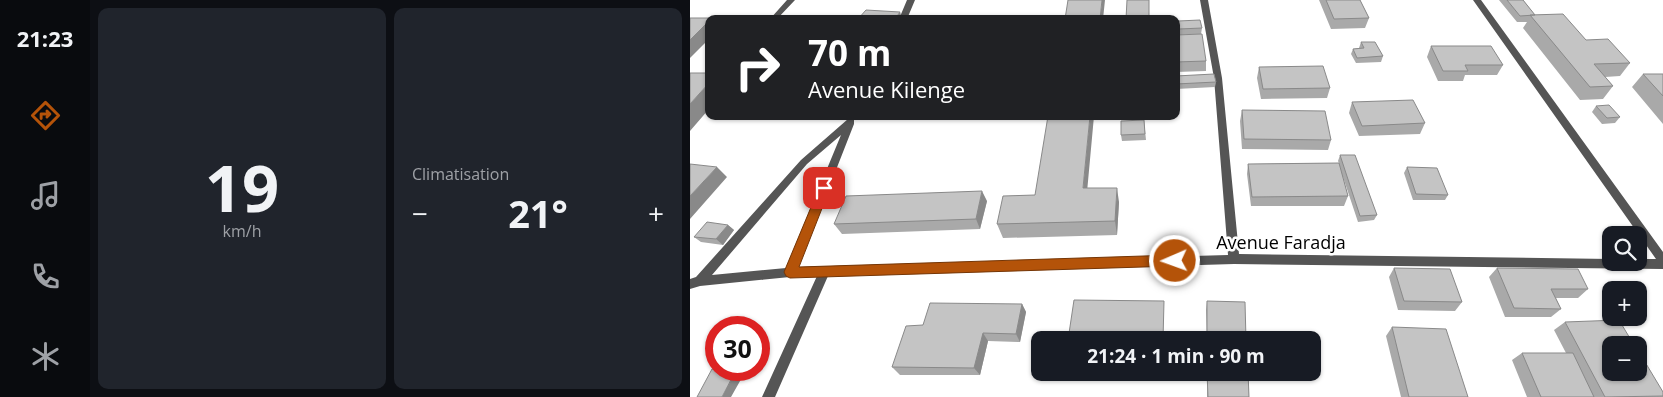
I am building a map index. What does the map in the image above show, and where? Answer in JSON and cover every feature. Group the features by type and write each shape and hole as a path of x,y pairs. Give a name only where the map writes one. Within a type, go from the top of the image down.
{"street":[{"path":"776,15 791,0"},
{"path":"905,15 911,0"},
{"path":"1204,0 1218,78 1234,259"},
{"path":"1476,0 1663,262"},
{"path":"695,283 804,162 851,120"},
{"path":"790,272 852,120"},
{"name":"Avenue Faradja","path":"695,283 790,272 1234,259 1663,262"},
{"path":"768,397 824,272"}],"building":[{"path":"1068,0 1102,0 1100,15 1066,15"},
{"path":"1127,0 1149,0 1149,15 1126,15"},
{"path":"1326,0 1360,0 1369,18 1334,19"},
{"path":"1507,0 1523,0 1535,15 1520,16"},
{"path":"866,10 900,12 898,15 862,15"},
{"path":"1563,14 1586,40 1608,39 1630,63 1594,64 1613,86 1590,87 1530,15"},
{"path":"690,18 705,18 705,25 690,40"},
{"path":"1200,20 1202,28 1180,29 1180,21"},
{"path":"1202,34 1206,61 1180,62 1180,35"},
{"path":"1361,42 1375,42 1383,56 1357,58 1353,49 1364,48"},
{"path":"1431,46 1491,46 1503,65 1465,65 1468,71 1443,71"},
{"path":"1323,66 1330,88 1263,89 1259,67"},
{"path":"690,73 705,73 705,87 690,104"},
{"path":"1214,74 1216,82 1180,84 1180,76"},
{"path":"1643,74 1663,74 1663,96"},
{"path":"1413,100 1425,123 1362,126 1352,102"},
{"path":"1609,105 1620,117 1607,118 1596,106"},
{"path":"1242,110 1325,111 1331,140 1244,139"},
{"path":"1047,120 1090,120 1083,188 1117,188 1115,221 997,224 1003,196 1035,195"},
{"path":"1144,120 1145,134 1121,135 1121,121"},
{"path":"1340,155 1355,155 1377,215 1360,216"},
{"path":"1339,163 1348,196 1252,197 1248,164"},
{"path":"690,164 717,167 690,196"},
{"path":"1407,167 1437,168 1448,195 1416,194"},
{"path":"982,191 976,219 834,224 846,196"},
{"path":"707,222 728,225 716,239 694,237"},
{"path":"1394,268 1450,269 1462,302 1404,301"},
{"path":"1497,268 1578,269 1588,289 1551,289 1561,309 1514,308"},
{"path":"1074,300 1164,301 1163,331 1069,331"},
{"path":"1207,301 1245,302 1246,331 1207,331"},
{"path":"930,303 1022,304 1016,334 983,333 974,368 892,367 906,326 923,325"},
{"path":"1602,321 1602,326 1623,326 1629,336 1602,336 1602,381 1647,381 1647,365 1663,392 1663,396 1605,397 1565,322"},
{"path":"1392,327 1446,329 1468,397 1409,397"},
{"path":"1522,353 1573,353 1594,397 1541,397"},
{"path":"706,381 730,381 722,397 697,397"},
{"path":"1207,381 1248,381 1249,397 1208,397"}],"route":[{"path":"824,188 790,272 1175,261"}]}
